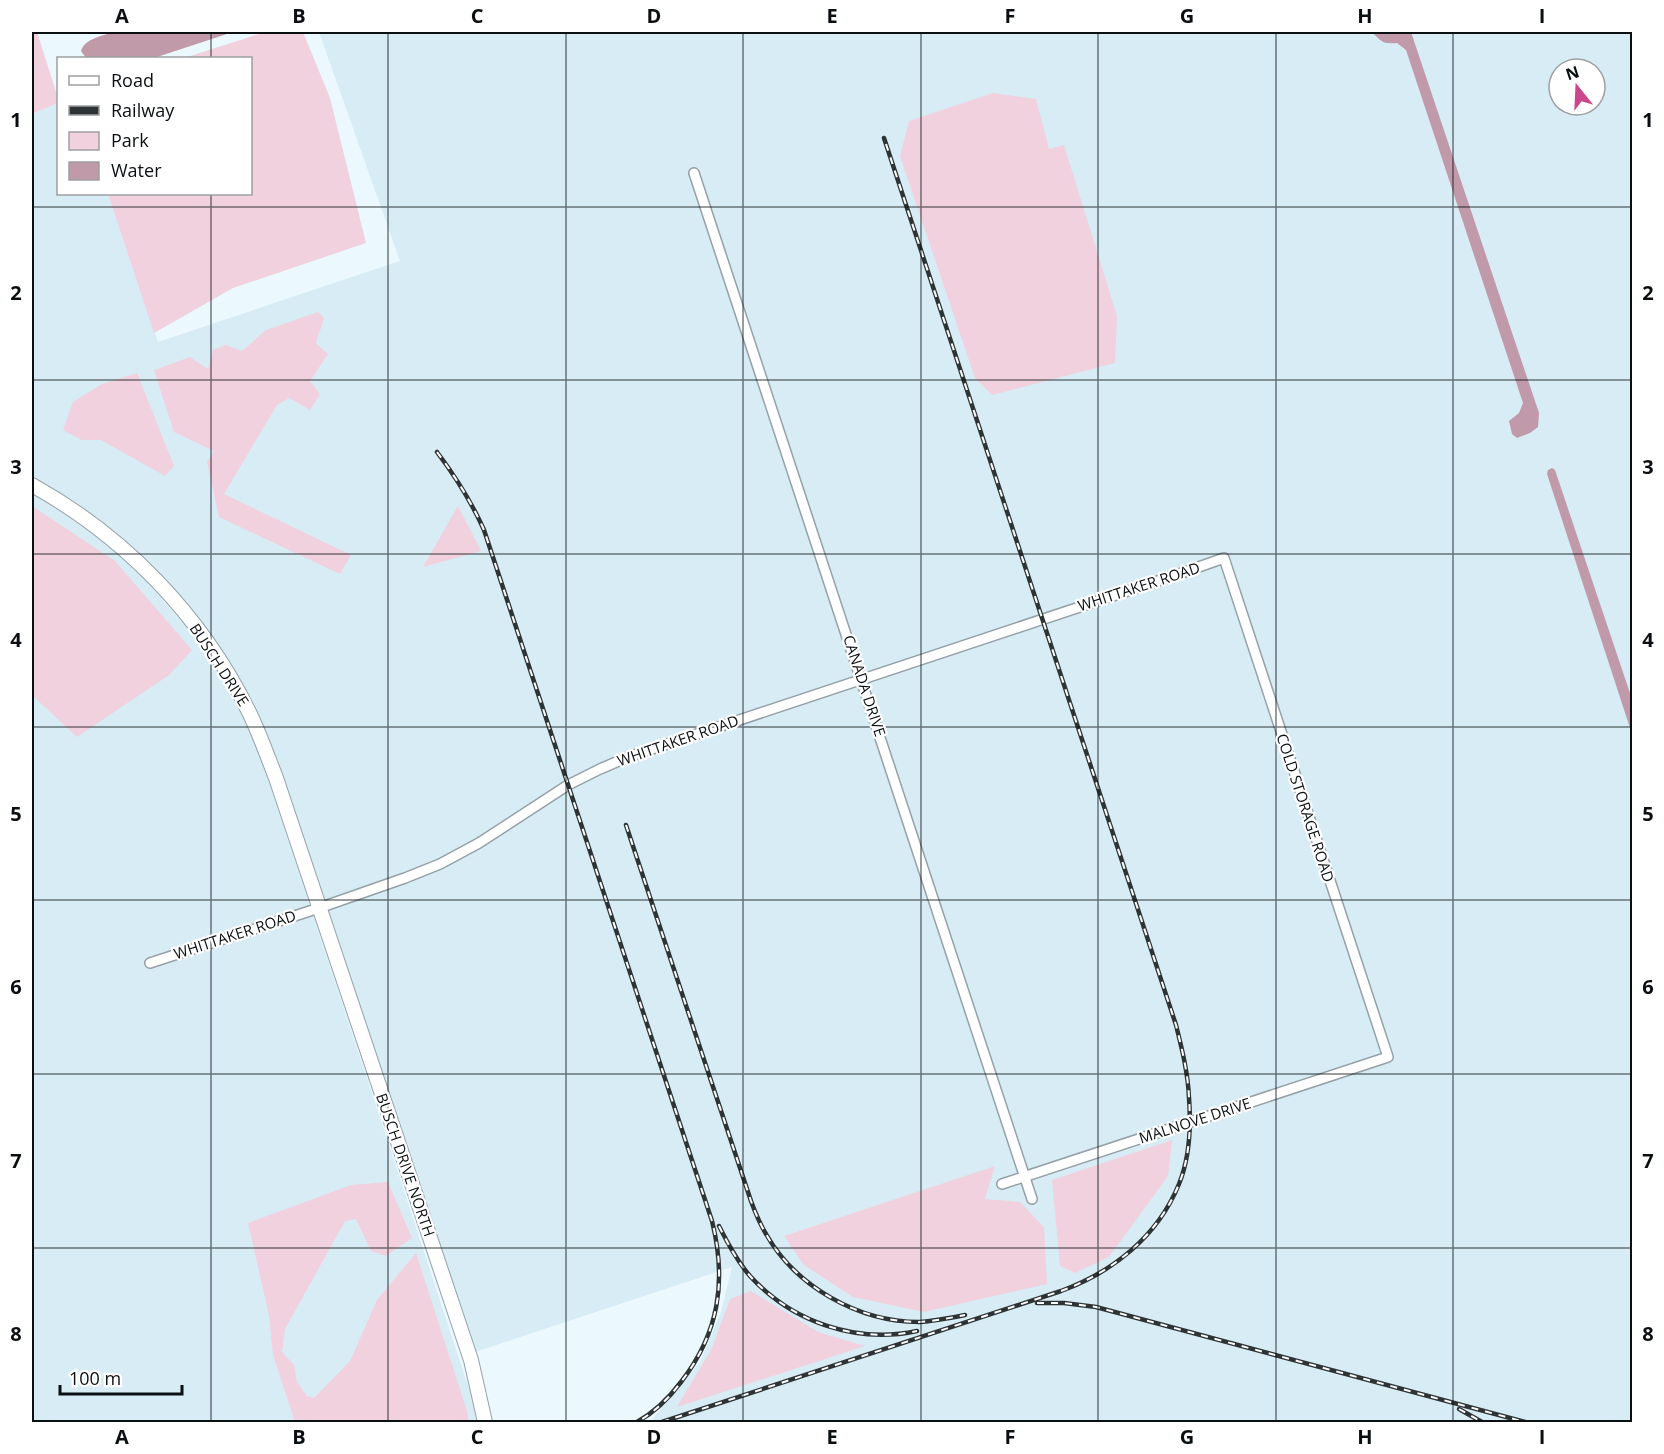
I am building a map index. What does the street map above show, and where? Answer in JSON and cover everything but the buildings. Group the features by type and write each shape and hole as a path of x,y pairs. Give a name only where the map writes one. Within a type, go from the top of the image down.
{"street":[{"name":"CANADA DRIVE","path":"694,172 1032,1199"},
{"name":"BUSCH DRIVE","path":"32,485 76,512 133,557 193,622 223,665 249,711 263,743 319,908"},
{"name":"WHITTAKER ROAD","path":"150,963 319,908 440,864 479,843 553,794 628,757 1224,558"},
{"name":"COLD STORAGE ROAD","path":"1224,558 1388,1058"},
{"name":"BUSCH DRIVE NORTH","path":"319,908 471,1360 485,1422"},
{"name":"MALNOVE DRIVE","path":"1002,1184 1388,1058"}],"shaded area":[{"path":"319,32 1632,32 1632,1422 650,1422 700,1362 721,1312 732,1267 472,1353 256,711 242,684 198,617 163,577 98,519 32,477 32,114 57,103 57,195 108,195 158,342 400,261","holes":["994,1167 985,1199 784,1236"]},
{"path":"32,492 91,529 144,579 187,627 228,683 252,731 478,1422 32,1422"}],"green space":[{"path":"32,32 37,32 57,95 57,103 32,114"},
{"path":"265,32 303,32 330,98 366,243 233,288 154,333 108,195 252,195 252,57 187,57"},
{"path":"993,93 1036,99 1049,149 1064,145 1117,316 1115,363 992,395 975,378 900,156 909,121"},
{"path":"318,312 324,318 316,343 328,354 310,381 320,394 310,410 289,398 277,405 224,494 351,555 340,574 219,517 207,462 214,451 174,432 154,370 190,357 208,369 213,350 226,345 242,351 266,330"},
{"path":"137,373 174,466 165,476 101,440 82,440 63,430 73,402 102,384"},
{"path":"32,506 115,561 192,650 169,675 77,737 32,695"},
{"path":"458,506 481,551 423,567"},
{"path":"1172,1140 1168,1176 1109,1257 1075,1273 1060,1266 1052,1180"},
{"path":"995,1166 985,1199 1020,1202 1044,1227 1047,1284 924,1312 853,1297 804,1265 784,1236"},
{"path":"388,1182 412,1238 386,1256 371,1251 356,1219 345,1221 285,1329 282,1352 294,1365 297,1382 307,1396 314,1398 350,1361 377,1300 416,1253 469,1422 295,1422 273,1355 269,1315 248,1223 351,1185"},
{"path":"751,1291 818,1332 865,1346 677,1407 712,1348 730,1299"}],"water":[{"path":"114,32 233,32 157,57 85,57 81,51 83,47 95,38"},
{"path":"1372,32 1411,32 1539,413 1538,427 1517,438 1512,434 1509,421 1519,413 1523,403 1406,50 1397,43 1383,42"},
{"path":"1552,468 1555,470 1632,699 1632,734 1547,474"}],"railway":[{"path":"662,1422 1061,1291 1098,1274 1132,1250 1159,1220 1179,1184 1188,1152 1190,1119 1188,1089 1176,1025 884,138"},
{"path":"437,452 463,490 484,530 712,1221 717,1243 719,1285 716,1306 704,1345 672,1394 650,1414 637,1422"},
{"path":"626,825 751,1201 764,1230 779,1253 794,1270 831,1298 874,1316 919,1322 965,1315"},
{"path":"719,1226 733,1252 750,1276 785,1306 805,1317 826,1326 871,1334 917,1331"},
{"path":"1037,1303 1064,1303 1096,1307 1525,1422"},
{"path":"1459,1409 1482,1422"}]}
